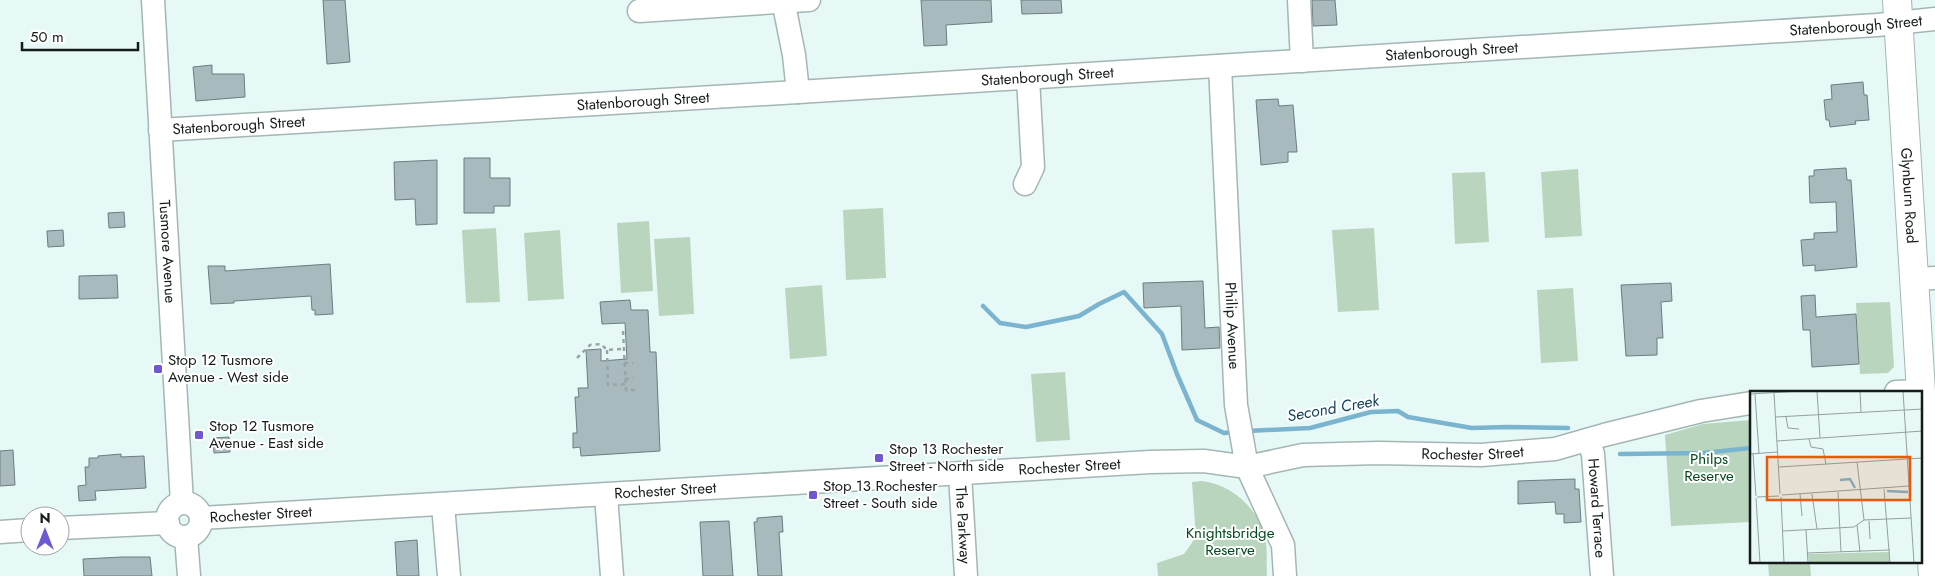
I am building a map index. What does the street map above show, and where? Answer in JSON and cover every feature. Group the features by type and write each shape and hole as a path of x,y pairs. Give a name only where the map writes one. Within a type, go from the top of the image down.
{"main road":[{"name":"Glynburn Road","path":"1898,11 1924,279 1915,391"},
{"name":"Glynburn Road","path":"1922,433 1926,457 1933,576"}],"street":[{"name":"Tusmore Avenue","path":"152,0 182,503"},
{"path":"639,10 809,0"},
{"path":"1298,0 1302,61"},
{"path":"784,1 798,92"},
{"name":"Statenborough Street","path":"160,130 1302,61 1898,11 1935,19"},
{"name":"Philip Avenue","path":"1220,66 1236,405 1247,467 1283,545 1285,576"},
{"path":"1025,184 1033,167 1028,78"},
{"name":"Rochester Street","path":"201,518 1204,461 1247,467 1303,455 1378,453 1481,455 1556,449 1701,411 1750,403"},
{"name":"Howard Terrace","path":"1588,440 1593,454 1602,576"},
{"name":"The Parkway","path":"960,474 966,576"},
{"path":"606,495 612,576"},
{"path":"182,503 193,505 200,513 201,518 198,531 186,537 174,534 168,523 169,512 182,503"},
{"path":"443,505 448,576"},
{"path":"70,528 168,523"},
{"path":"0,532 20,531"},
{"path":"186,537 189,576"}],"path":[{"path":"622,331 626,390 635,390"},
{"path":"578,358 590,345 601,344 607,350 608,386 626,384"},
{"path":"607,350 623,349"},
{"path":"624,363 633,363"},
{"path":"625,379 634,378"}],"green space":[{"path":"1578,169 1582,236 1545,238 1541,172"},
{"path":"1485,172 1489,242 1455,244 1452,173"},
{"path":"883,208 886,278 846,280 843,210"},
{"path":"649,221 653,291 621,293 617,223"},
{"path":"496,228 500,302 466,303 462,230"},
{"path":"1374,228 1379,310 1338,312 1332,230"},
{"path":"560,230 564,299 528,301 524,233"},
{"path":"690,237 694,314 659,316 654,239"},
{"path":"822,285 827,356 790,359 785,288"},
{"path":"1573,288 1578,361 1541,363 1537,290"},
{"path":"1890,302 1894,367 1888,373 1860,374 1856,303"},
{"path":"1065,372 1070,440 1036,442 1031,374"},
{"name":"Philps Reserve","path":"1750,420 1750,522 1671,526 1665,435 1703,424"},
{"name":"Knightsbridge Reserve","path":"1192,482 1213,483 1233,492 1250,507 1265,537 1267,576 1158,576 1157,563 1184,554 1196,537"},
{"path":"1768,564 1810,564 1811,576 1769,576"}],"building":[{"path":"323,0 345,0 350,62 327,64"},
{"path":"921,0 991,0 992,22 946,25 947,45 924,46"},
{"path":"1021,0 1061,0 1062,13 1022,14"},
{"path":"1312,0 1335,0 1337,25 1313,26"},
{"path":"212,65 212,74 244,74 245,97 196,101 193,67"},
{"path":"1863,82 1864,95 1867,95 1869,120 1855,121 1856,124 1830,127 1829,120 1826,120 1824,100 1832,99 1831,85"},
{"path":"1278,99 1279,106 1293,105 1297,152 1288,152 1288,162 1261,165 1256,100"},
{"path":"464,158 490,158 490,178 510,178 510,206 494,206 494,213 464,213"},
{"path":"437,160 437,224 416,225 415,199 395,200 394,162"},
{"path":"1846,168 1847,180 1851,180 1857,267 1815,271 1815,265 1803,266 1801,240 1814,239 1814,233 1837,232 1836,202 1810,203 1809,176 1814,176 1814,170"},
{"path":"124,212 125,227 109,228 108,213"},
{"path":"63,230 64,246 48,247 47,231"},
{"path":"330,264 333,314 315,315 315,310 312,310 311,296 211,304 208,266 225,266 225,271"},
{"path":"117,275 118,298 79,299 79,276"},
{"path":"1203,281 1205,328 1219,327 1220,348 1182,350 1181,306 1144,308 1143,283"},
{"path":"1671,283 1672,301 1661,302 1663,338 1657,338 1657,355 1626,356 1621,285"},
{"path":"1815,295 1816,317 1856,314 1859,364 1812,367 1810,330 1803,330 1801,296"},
{"path":"630,300 631,310 648,310 650,352 656,352 660,451 581,456 580,447 573,448 573,433 577,433 575,397 579,397 578,388 588,388 586,350 601,349 601,361 627,359 625,323 602,324 600,302"},
{"path":"229,437 230,452 214,453 213,438"},
{"path":"13,450 15,485 0,486 0,451"},
{"path":"121,454 121,457 144,456 146,488 95,491 96,500 79,501 78,486 86,485 85,467 89,467 89,458"},
{"path":"1575,479 1575,489 1579,489 1581,522 1564,523 1564,514 1556,514 1555,502 1518,504 1518,481"},
{"path":"782,516 783,532 779,532 782,576 758,576 754,522 757,522 757,518"},
{"path":"729,521 733,576 703,576 700,522"},
{"path":"417,540 419,576 397,576 395,542"},
{"path":"150,557 152,576 84,576 83,559"}],"waterway":[{"name":"Second Creek","path":"983,306 1000,323 1026,327 1079,316 1124,292 1162,334 1197,420 1224,433 1234,432"},
{"name":"Second Creek","path":"1247,431 1310,428 1371,412 1398,411 1408,417 1472,428 1568,428"},
{"name":"Second Creek","path":"1620,454 1703,453 1750,448"}],"place":[{"name":"Stop 12 Tusmore Avenue - West side","path":"158,369"},
{"name":"Stop 12 Tusmore Avenue - East side","path":"199,435"},
{"name":"Stop 13 Rochester Street - North side","path":"879,458"},
{"name":"Stop 13 Rochester Street - South side","path":"813,495"}]}
